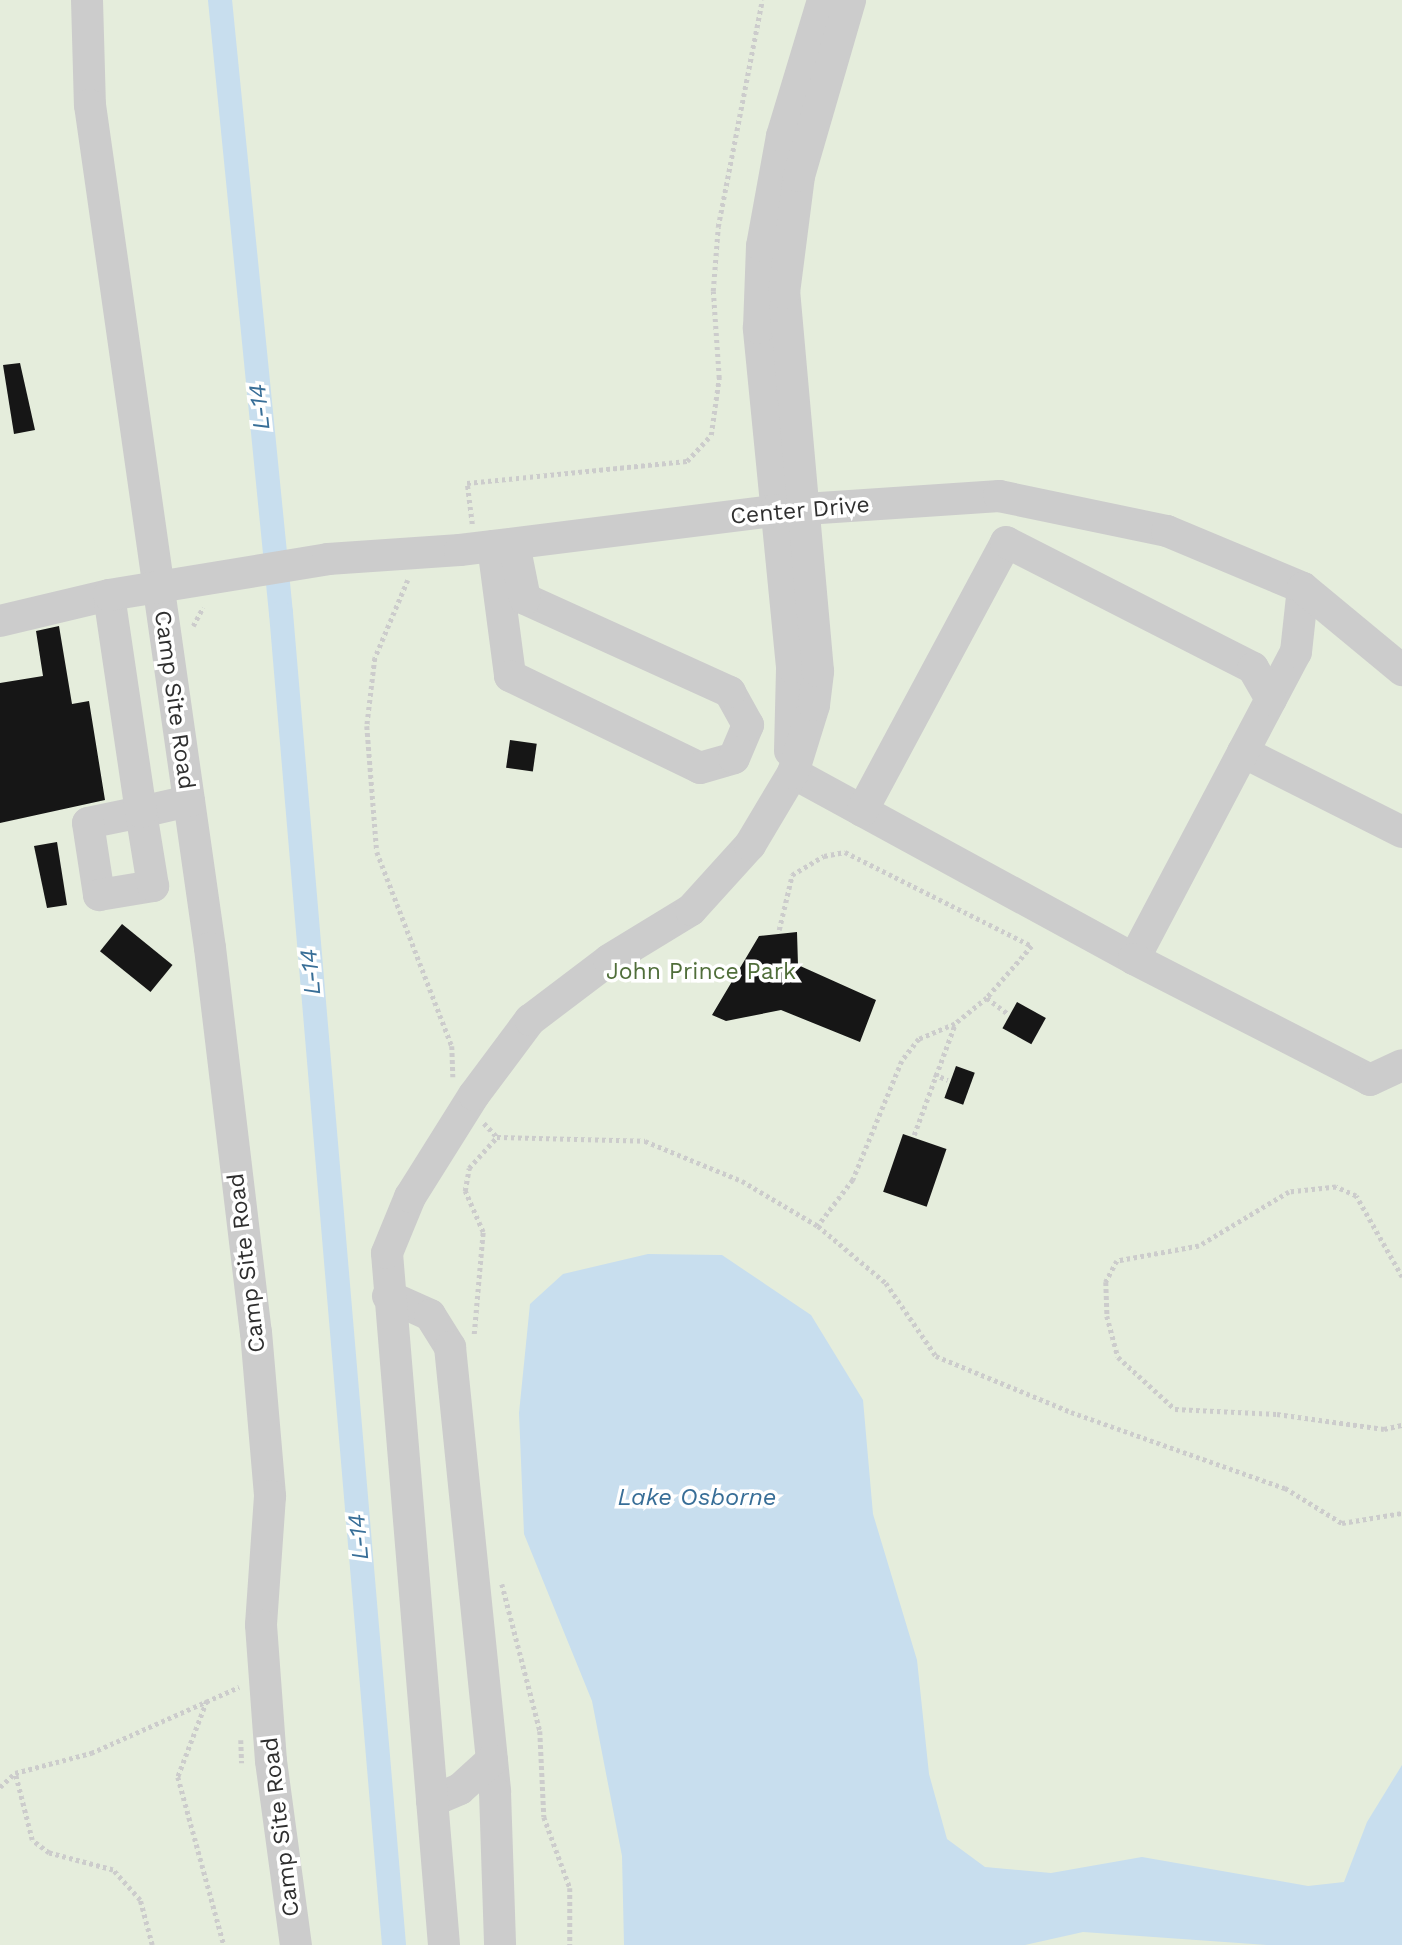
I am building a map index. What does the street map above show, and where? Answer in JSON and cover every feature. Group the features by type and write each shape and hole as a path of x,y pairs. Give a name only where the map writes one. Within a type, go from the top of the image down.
{"street":[{"name":"Camp Site Road","path":"87,0 90,105 189,801 257,1332 270,1496 261,1625 271,1761 296,1945"},
{"path":"444,1945 388,1296 387,1253 405,1209 468,1105 530,1020 609,960 691,910 750,845 793,773 818,671 790,510 784,293 799,176 825,41 823,0"},
{"path":"825,41 850,0"},
{"name":"Center Drive","path":"0,621 157,583 328,559 494,546 790,510 999,496 1167,531 1303,588 1402,670"},
{"path":"862,811 1006,542 1253,668 1271,699"},
{"path":"494,546 525,599 730,692 748,725 734,758 700,768 510,677 494,546"},
{"path":"1134,959 1296,652 1303,588"},
{"path":"109,595 141,811 189,801"},
{"path":"1243,752 1402,832"},
{"path":"793,773 1134,959 1370,1080 1402,1065"},
{"path":"388,1296 430,1315 450,1347 492,1760 500,1945"},
{"path":"432,1801 460,1789 492,1760"}],"path":[{"path":"494,546 467,483 687,461 711,435 719,378 713,291 719,227 762,0"},
{"path":"405,554 409,588 375,658 367,726 377,852 452,1046 454,1090 497,1137 645,1141 742,1181 818,1226 886,1283 936,1356 1071,1412 1285,1488 1342,1523 1402,1513"},
{"path":"779,930 792,875 824,856 857,856 1032,946 988,998 955,1024 919,1038 902,1061 853,1180 818,1226"},
{"path":"988,998 1007,1013"},
{"path":"914,1135 934,1074 955,1024"},
{"path":"934,1074 948,1080"},
{"path":"474,1340 483,1232 465,1191 469,1168 497,1137"},
{"path":"1402,1277 1356,1196 1336,1187 1289,1192 1199,1246 1117,1261 1106,1282 1107,1316 1118,1357 1175,1409 1277,1413 1384,1429 1402,1425"},
{"path":"499,1575 540,1731 544,1817 569,1888 570,1945"},
{"path":"0,1787 15,1773 91,1753 240,1687"},
{"path":"208,1700 177,1777 223,1945"},
{"path":"15,1773 32,1840 50,1853 113,1870 140,1900 152,1945"}],"green space":[{"name":"John Prince Park","path":"0,0 1402,0 1402,1945 0,1945"}],"water":[{"name":"Lake Osborne","path":"648,1254 722,1255 811,1315 863,1400 873,1514 917,1660 929,1774 947,1839 985,1867 1051,1873 1142,1857 1308,1886 1344,1882 1367,1822 1402,1765 1402,1945 1267,1945 1083,1932 1025,1945 624,1945 622,1856 592,1701 524,1534 519,1413 530,1304 563,1274"}],"building":[{"path":"20,363 35,430 14,434 3,365"},
{"path":"59,626 72,704 89,701 105,800 0,823 0,683 43,676 36,631"},
{"path":"510,740 537,744 533,771 506,768"},
{"path":"57,842 67,905 47,908 34,846"},
{"path":"122,924 173,965 150,992 100,951"},
{"path":"797,932 798,965 876,1000 860,1042 781,1010 726,1021 712,1015 759,936"},
{"path":"1017,1002 1046,1018 1031,1044 1002,1028"},
{"path":"956,1066 975,1073 963,1105 944,1098"},
{"path":"903,1134 946,1149 927,1207 883,1192"}],"waterway":[{"name":"L-14","path":"220,0 281,613 394,1945"}]}
